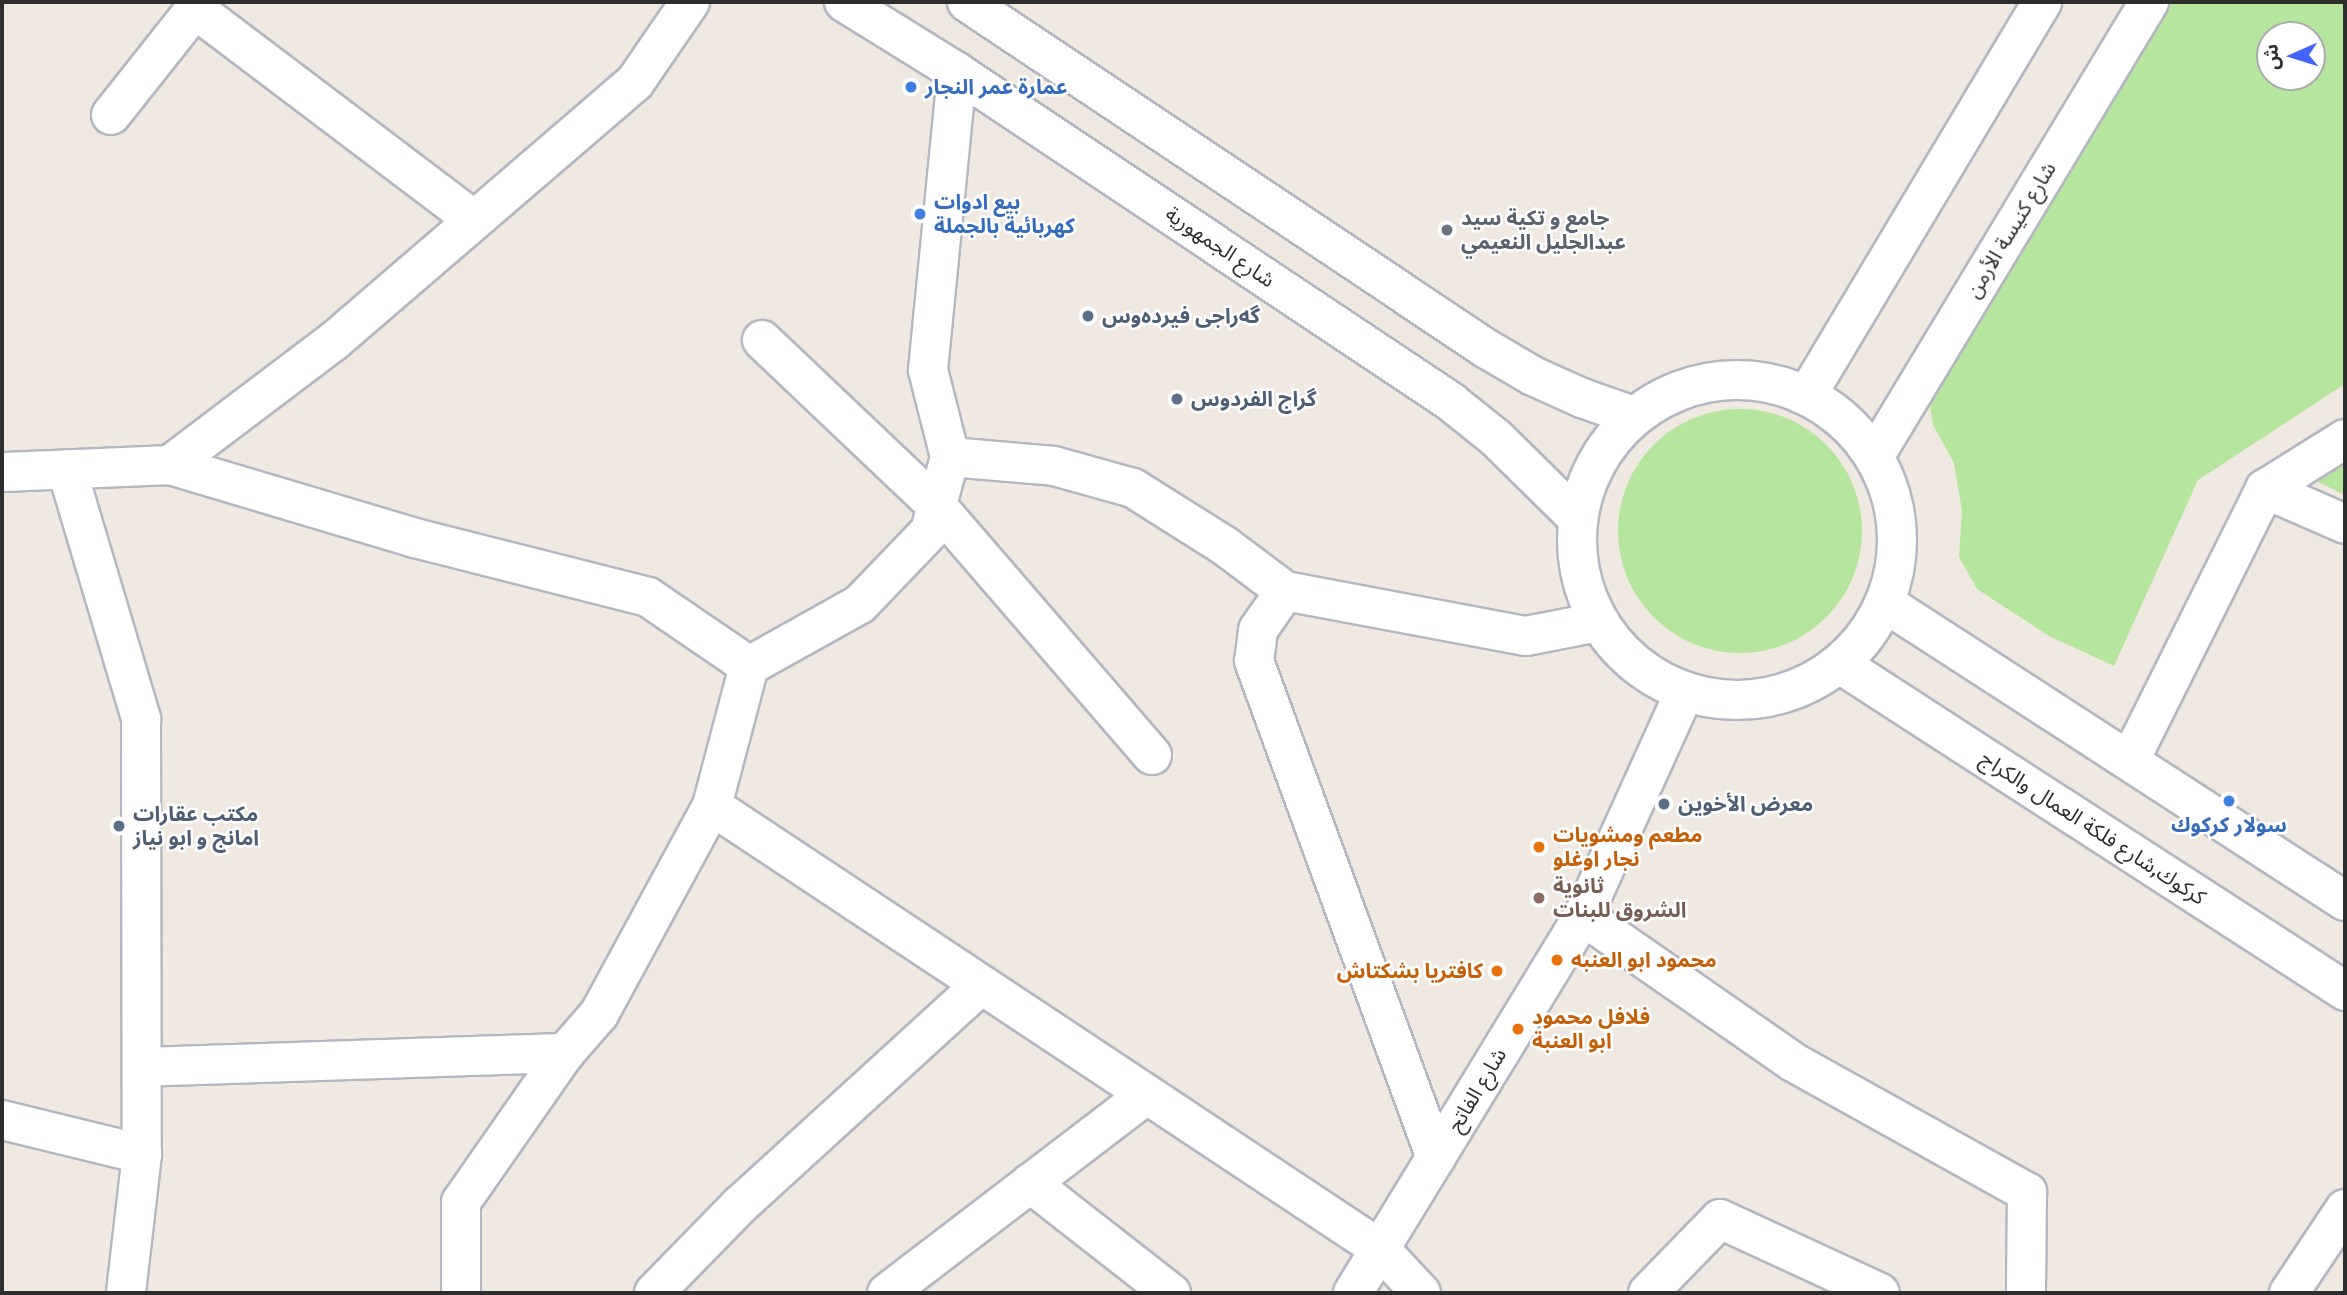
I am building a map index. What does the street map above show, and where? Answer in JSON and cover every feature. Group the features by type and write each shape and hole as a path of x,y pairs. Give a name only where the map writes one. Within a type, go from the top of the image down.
{"street":[{"path":"170,465 334,341 635,82 690,2"},
{"name":"شارع الجمهورية","path":"844,2 957,72 1451,402 1496,438 1577,518"},
{"path":"968,2 1487,349 1533,376 1582,398 1633,416"},
{"name":"شارع كنيسة الأرمن","path":"1874,457 2148,2"},
{"path":"1807,395 2038,4"},
{"path":"111,115 195,9 474,220"},
{"path":"461,1293 461,1202 565,1053 599,1014 712,806 749,666 860,604 930,531 950,457 928,370 957,72"},
{"path":"761,340 937,506 1152,755"},
{"path":"1717,380 1763,381 1807,395 1845,421 1874,457 1890,492 1897,528 1895,566 1885,603 1866,636 1840,664 1792,692 1738,701 1684,693 1650,676 1620,652 1598,622 1579,572 1577,518 1587,480 1606,445 1633,416 1673,392 1717,380"},
{"path":"2130,760 2264,489 2345,439"},
{"path":"950,457 1054,466 1133,488 1225,546 1285,592 1527,636 1598,622"},
{"path":"2,472 170,465 415,538 648,597 749,666"},
{"path":"67,470 141,719 142,1154 126,1293"},
{"path":"2264,489 2345,524"},
{"path":"1285,592 1258,630 1254,661 1436,1158"},
{"path":"1885,603 2345,901"},
{"name":"كركوك,شارع فلكة العمال والكراج","path":"1840,664 2345,991"},
{"name":"شارع الفاتح","path":"1353,1293 1583,916 1684,693"},
{"path":"712,806 1380,1249 1422,1293"},
{"path":"1583,916 1793,1062 2027,1192 2026,1293"},
{"path":"654,1293 740,1205 981,985"},
{"path":"142,1067 565,1053"},
{"path":"887,1293 1147,1094"},
{"path":"2,1120 142,1154"},
{"path":"1030,1183 1171,1293"},
{"path":"2289,1293 2345,1209"},
{"path":"1648,1293 1720,1219 1880,1293"}],"green space":[{"path":"2154,2 2345,2 2345,384 2198,480 2114,666 2049,636 1977,589 1959,557 1962,511 1954,463 1933,425 1927,387"},
{"path":"1740,409 1764,411 1787,418 1798,423 1826,445 1848,473 1853,484 1860,507 1860,555 1853,578 1848,589 1826,617 1798,639 1787,644 1764,651 1740,653 1716,651 1693,644 1682,639 1654,617 1632,589 1627,578 1620,555 1618,531 1620,507 1627,484 1632,473 1654,445 1682,423 1693,418 1716,411"},
{"path":"2345,440 2345,495 2316,481 2333,449"}],"place":[{"name":"عمارة عمر النجار","path":"911,87"},
{"name":"بيع ادوات كهربائية بالجملة","path":"920,214"},
{"name":"جامع و تكية سيد عبدالجليل النعيمي","path":"1447,230"},
{"name":"گەراجی فیردەوس","path":"1088,316"},
{"name":"گراج الفردوس","path":"1177,399"},
{"name":"سولار كركوك","path":"2229,801"},
{"name":"معرض الأخوين","path":"1664,804"},
{"name":"مكتب عقارات امانج و ابو نياز","path":"119,826"},
{"name":"مطعم ومشويات نجار اوغلو","path":"1539,847"},
{"name":"ثانوية الشروق للبنات","path":"1539,898"},
{"name":"محمود ابو العنبه","path":"1557,960"},
{"name":"كافتريا بشكتاش","path":"1497,971"},
{"name":"فلافل محمود ابو العنبة","path":"1518,1029"}]}
